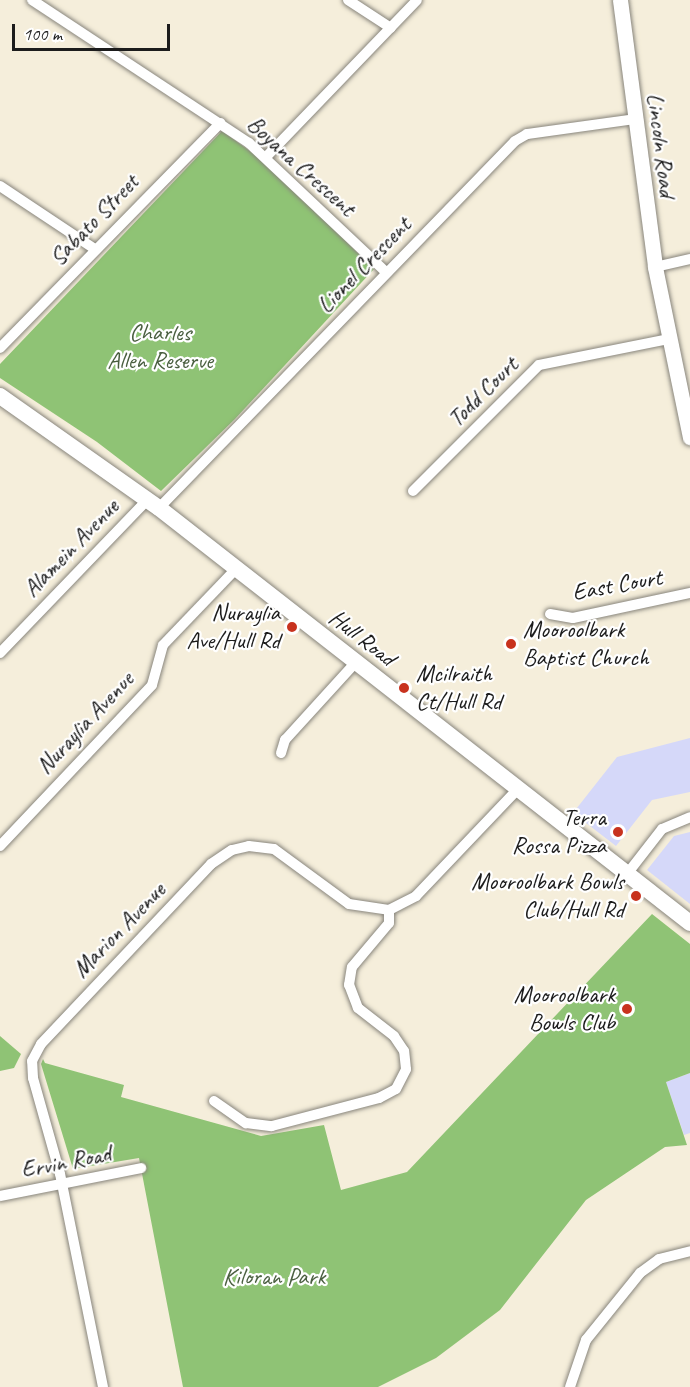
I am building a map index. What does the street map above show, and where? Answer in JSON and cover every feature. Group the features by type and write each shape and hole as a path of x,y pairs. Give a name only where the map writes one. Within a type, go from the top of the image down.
{"main road":[{"name":"Lincoln Road","path":"620,0 655,267 690,437"},
{"name":"Hull Road","path":"0,396 153,503 517,790 690,923"}],"street":[{"name":"Boyana Crescent","path":"32,0 267,156 386,272"},
{"path":"348,0 391,28"},
{"path":"267,156 417,0"},
{"name":"Lionel Crescent","path":"153,503 515,141 527,134 635,119"},
{"name":"Sabato Street","path":"0,348 220,123"},
{"path":"0,186 95,249"},
{"path":"655,267 690,259"},
{"name":"Todd Court","path":"413,491 539,365 669,339"},
{"name":"Alamein Avenue","path":"0,653 153,503"},
{"name":"Nuraylia Avenue","path":"0,846 152,685 163,645 236,569"},
{"name":"East Court","path":"550,614 573,618 690,593"},
{"path":"281,753 285,740 355,663"},
{"path":"214,1101 225,1112 246,1123 272,1126 379,1098 396,1089 406,1069 404,1051 394,1036 358,1008 349,985 352,967 389,923 389,910 416,896 517,790"},
{"path":"627,874 662,829 690,817"},
{"name":"Marion Avenue","path":"103,1387 62,1184 33,1078 32,1060 40,1044 212,864 240,848 274,849 349,904 389,910"},
{"name":"Ervin Road","path":"0,1196 141,1168"},
{"path":"570,1387 586,1340 640,1273 659,1259 690,1251"}],"shaded area":[{"path":"690,738 690,792 652,800 616,846 573,813 617,757"},
{"path":"690,832 690,904 647,870 674,836"},
{"path":"690,1073 690,1133 684,1135 666,1082"}],"green space":[{"name":"Charles Allen Reserve","path":"222,131 265,162 374,269 235,419 161,491 97,442 0,378 0,364"},
{"name":"Kiloran Park","path":"652,914 690,944 690,1073 666,1082 687,1145 665,1147 586,1200 500,1310 436,1358 378,1387 183,1387 139,1158 73,1169 41,1064 43,1059 45,1063 124,1085 121,1097 261,1136 324,1125 341,1190 407,1172"},
{"path":"0,1036 21,1054 14,1068 0,1071"}],"place":[{"name":"Nuraylia Ave/Hull Rd","path":"292,627"},
{"name":"Mooroolbark Baptist Church","path":"511,644"},
{"name":"Mcilraith Ct/Hull Rd","path":"404,688"},
{"name":"Terra Rossa Pizza","path":"618,832"},
{"name":"Mooroolbark Bowls Club/Hull Rd","path":"636,896"},
{"name":"Mooroolbark Bowls Club","path":"627,1009"}]}
